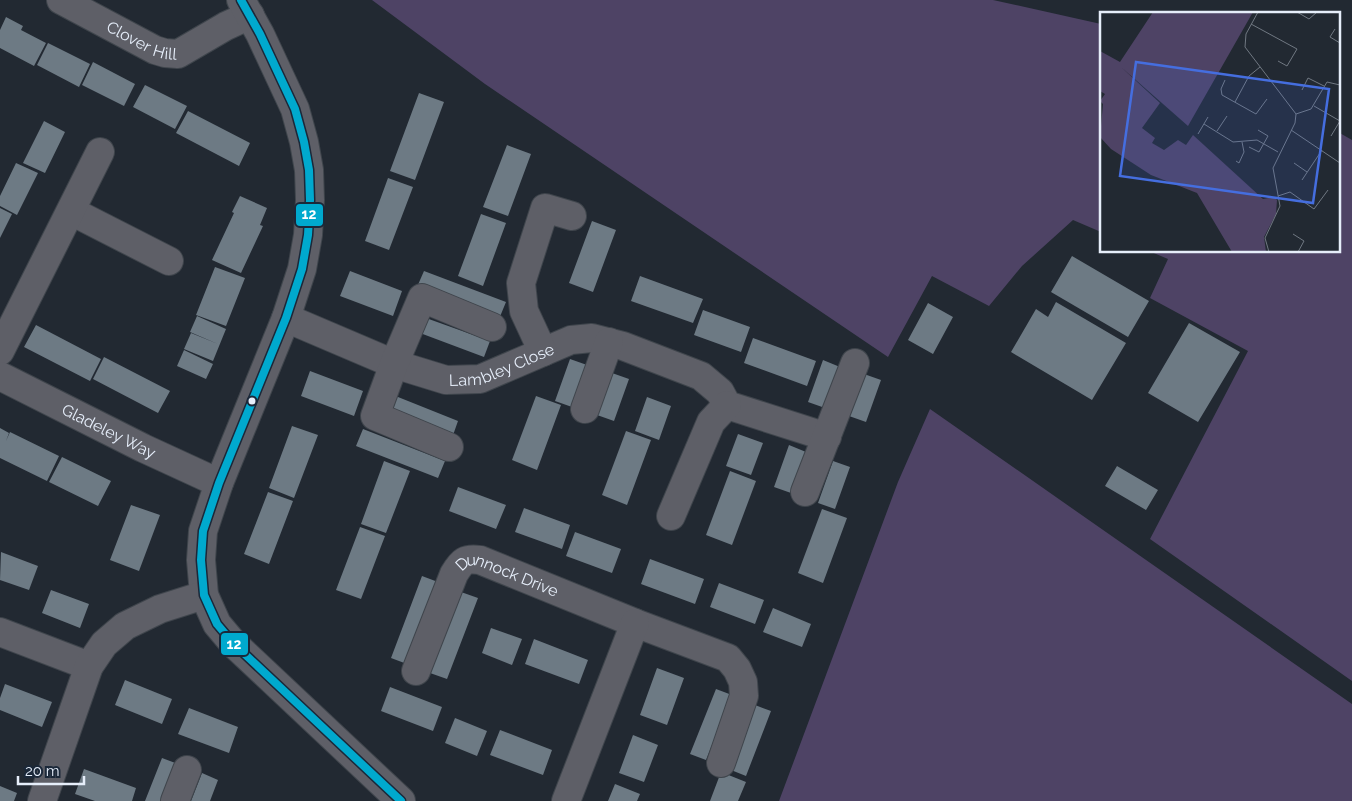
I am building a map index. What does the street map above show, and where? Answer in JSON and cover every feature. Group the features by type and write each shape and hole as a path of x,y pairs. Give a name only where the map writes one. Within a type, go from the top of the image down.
{"street":[{"name":"Clover Hill","path":"61,0 155,50 178,54 226,26 245,8"},
{"path":"245,8 260,34 295,109 309,170 308,235 302,269 286,318 219,483 203,531 201,560 204,595 217,624 233,643 401,801"},
{"path":"0,351 100,152"},
{"path":"544,352 524,311 521,283 545,208 572,216"},
{"path":"71,211 170,261"},
{"path":"449,447 375,416 394,364 422,298 492,327"},
{"name":"Lambley Close","path":"286,318 394,364 446,380 480,379 571,340 592,338 609,342 701,376 720,392 727,405"},
{"path":"585,409 609,342"},
{"path":"805,492 855,363"},
{"name":"Gladeley Way","path":"0,376 143,448 219,483"},
{"path":"671,516 711,422 727,405 826,438"},
{"name":"Dunnock Drive","path":"416,671 460,563 469,559 480,560 635,623 728,658 737,669 743,682 744,696 721,763"},
{"path":"42,801 88,666 104,644 125,626 160,609 204,595"},
{"path":"566,801 635,623"},
{"path":"0,632 88,666"},
{"path":"175,801 187,770"}],"shaded area":[{"path":"372,0 993,0 1100,24 1100,232 1073,220 1022,266 989,306 932,276 888,357 485,84"},
{"path":"1340,133 1352,140 1352,681 1150,539 1248,351 1150,298 1168,259 1151,252 1340,252"},
{"path":"930,409 1352,704 1352,801 779,801 898,482"}],"building":[{"path":"6,17 23,26 21,30 46,43 34,66 0,48 0,30"},
{"path":"48,43 90,64 79,87 37,65"},
{"path":"93,62 135,84 124,106 82,85"},
{"path":"145,85 187,106 175,129 133,107"},
{"path":"419,93 444,102 415,180 390,171"},
{"path":"188,111 250,143 239,166 176,133"},
{"path":"44,121 65,132 45,173 23,163"},
{"path":"507,145 531,154 508,216 483,207"},
{"path":"16,163 38,173 17,215 0,206 0,196"},
{"path":"388,178 413,187 389,250 365,241"},
{"path":"240,196 267,208 260,225 263,226 241,273 212,260"},
{"path":"0,208 12,214 0,238"},
{"path":"481,214 506,223 483,286 458,276"},
{"path":"592,221 616,230 593,292 569,283"},
{"path":"1072,256 1149,301 1128,337 1051,292"},
{"path":"215,267 245,278 226,326 196,315"},
{"path":"350,271 402,291 393,316 340,296"},
{"path":"424,271 506,302 499,319 417,287"},
{"path":"640,276 703,299 693,323 631,301"},
{"path":"1056,302 1126,343 1092,400 1011,352 1036,309 1048,317"},
{"path":"928,303 953,317 933,354 908,340"},
{"path":"703,310 750,327 741,352 694,335"},
{"path":"197,316 226,329 213,361 184,349 191,333 218,344 190,332"},
{"path":"426,318 490,341 484,357 420,333"},
{"path":"1189,323 1240,352 1198,422 1148,393"},
{"path":"36,325 101,359 90,381 24,347"},
{"path":"753,338 816,361 807,386 744,363"},
{"path":"184,350 213,364 206,379 177,366"},
{"path":"104,357 170,391 158,413 93,379"},
{"path":"570,359 587,365 572,407 555,401"},
{"path":"823,360 840,367 825,408 808,402"},
{"path":"310,371 363,391 354,416 301,396"},
{"path":"612,373 629,379 614,421 597,415"},
{"path":"864,374 881,380 866,422 849,416"},
{"path":"393,395 458,421 452,438 386,412"},
{"path":"536,396 561,405 537,470 512,460"},
{"path":"647,397 671,406 659,440 635,431"},
{"path":"292,426 318,435 294,498 269,488"},
{"path":"0,428 9,433 6,441 10,432 59,456 47,481 0,458"},
{"path":"363,429 445,461 438,478 356,446"},
{"path":"626,431 651,440 627,505 602,495"},
{"path":"738,434 763,443 751,475 726,466"},
{"path":"789,445 806,452 791,493 774,487"},
{"path":"62,457 111,481 98,506 49,482"},
{"path":"384,461 410,471 386,533 361,524"},
{"path":"833,461 850,467 835,509 818,503"},
{"path":"1117,466 1158,490 1146,510 1105,486"},
{"path":"730,471 756,481 732,545 706,535"},
{"path":"458,487 506,505 496,529 449,511"},
{"path":"268,492 293,501 269,564 244,554"},
{"path":"131,505 160,515 139,571 110,560"},
{"path":"524,508 570,525 562,549 515,532"},
{"path":"822,509 847,518 823,583 798,573"},
{"path":"360,527 385,536 361,599 336,590"},
{"path":"575,532 621,549 612,573 566,556"},
{"path":"1,552 38,566 29,590 0,580"},
{"path":"650,559 704,579 695,604 641,584"},
{"path":"422,576 438,582 407,664 391,658"},
{"path":"719,583 764,600 755,624 710,607"},
{"path":"51,590 89,604 80,628 42,613"},
{"path":"461,592 478,598 447,679 430,673"},
{"path":"773,608 811,624 802,647 763,632"},
{"path":"491,628 522,639 512,665 482,653"},
{"path":"534,639 588,660 579,684 525,664"},
{"path":"657,668 684,678 667,725 640,715"},
{"path":"125,680 172,699 162,724 115,705"},
{"path":"5,684 52,702 42,727 0,710 0,698"},
{"path":"390,687 442,707 433,731 381,711"},
{"path":"716,689 732,695 706,760 690,754"},
{"path":"755,705 771,711 746,776 731,770"},
{"path":"189,708 238,727 229,753 178,734"},
{"path":"455,718 487,731 477,756 445,743"},
{"path":"500,730 552,750 543,775 490,755"},
{"path":"633,735 658,745 644,782 619,773"},
{"path":"162,758 178,764 163,801 145,801"},
{"path":"84,769 136,788 132,801 95,801 75,794"},
{"path":"721,772 746,782 738,801 710,801"},
{"path":"202,773 218,780 210,801 191,801"},
{"path":"615,784 640,794 637,801 608,801"},
{"path":"0,786 17,793 14,801 0,801"}],"transit line":[{"name":"12","path":"241,0 260,34 295,109 309,170 308,235 302,269 286,318 219,483 203,531 201,560 204,595 217,624 233,643 401,801"}]}
